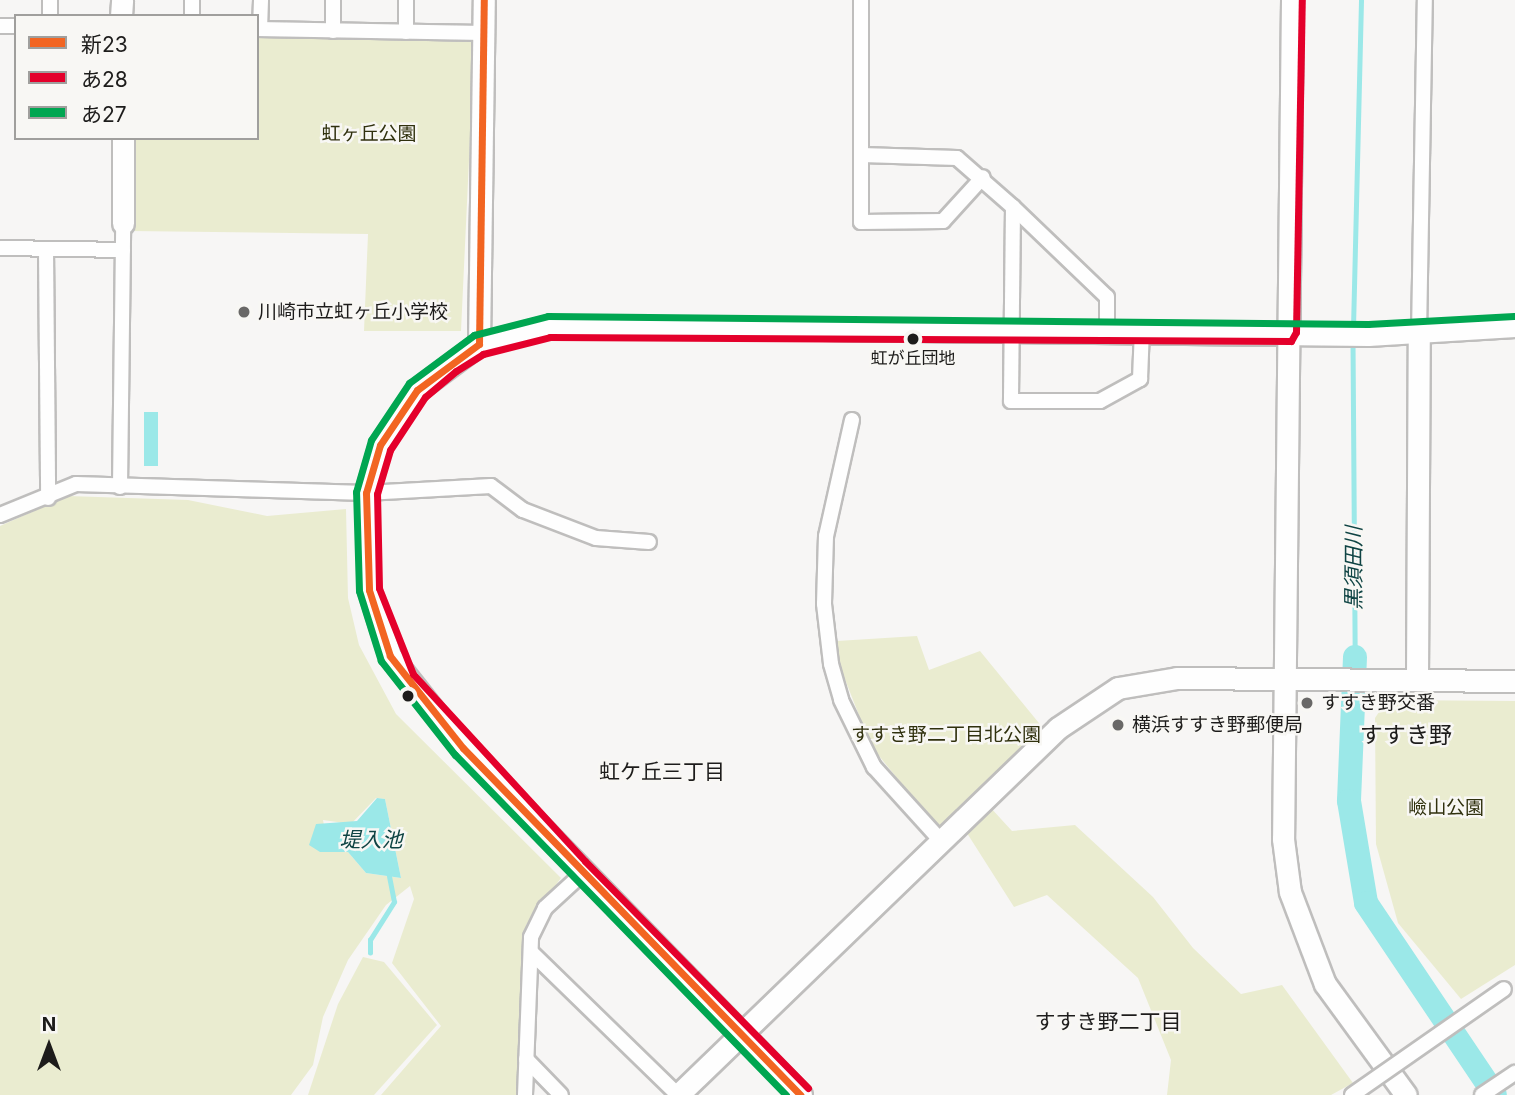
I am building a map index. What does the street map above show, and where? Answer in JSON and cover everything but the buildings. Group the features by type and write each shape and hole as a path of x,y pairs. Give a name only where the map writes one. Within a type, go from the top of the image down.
{"street":[{"path":"261,0 259,29 484,33"},
{"path":"333,31 334,0"},
{"path":"406,0 406,32"},
{"path":"479,344 484,0"},
{"path":"861,0 860,222 943,221 983,177"},
{"path":"1292,0 1286,332 1283,839 1290,892 1325,984 1406,1095"},
{"path":"1417,679 1419,334 1426,0"},
{"path":"120,487 123,140"},
{"path":"862,155 957,158 983,177 1107,296 1107,330"},
{"path":"1013,207 1011,401 1100,401 1140,379 1142,330"},
{"path":"0,248 123,250"},
{"path":"46,249 48,498"},
{"path":"801,1095 583,873 423,704 390,656 369,590 366,493 380,445 417,390 479,344 549,326 1142,330 1357,335 1419,334 1515,326"},
{"path":"852,420 826,536 824,604 831,664 841,700 874,767 941,841"},
{"path":"0,515 48,498 76,484 366,493 491,486 523,510 596,538 649,542"},
{"path":"531,952 678,1095 1058,729 1118,688 1177,678 1515,681"},
{"path":"525,1095 531,952 545,908 583,873"},
{"path":"1352,1095 1509,985"},
{"path":"526,1059 561,1095"},
{"path":"1482,1095 1515,1073"}],"green space":[{"name":"虹ヶ丘公園","path":"475,31 461,331 364,331 368,234 130,231 130,140 259,140 259,37"},
{"path":"68,496 188,500 267,516 346,509 348,598 359,645 396,714 561,878 526,925 517,1095 381,1095 441,1026 392,963 414,899 410,886 386,905 348,960 323,1017 313,1065 291,1095 0,1095 0,526","holes":["376,798 385,799 401,878 366,873 348,852 329,851 323,820 351,824"]},
{"name":"すすき野二丁目北公園","path":"917,636 929,670 980,651 1043,728 940,831 871,746 839,664 837,641"},
{"name":"嶮山公園","path":"1387,700 1515,701 1515,965 1461,999 1398,923 1376,844 1375,718"},
{"path":"990,807 1012,831 1075,825 1153,897 1193,948 1241,994 1282,985 1353,1083 1331,1095 1167,1095 1171,1060 1138,978 1047,895 1014,907 965,830"},
{"path":"363,957 384,962 437,1025 374,1095 308,1095 338,1004"}],"water":[{"path":"144,412 158,412 158,466 144,466"},
{"name":"堤入池","path":"377,798 385,799 401,878 366,873 348,852 320,852 309,845 316,824 357,821"}],"waterway":[{"name":"黒須田川","path":"1353,328 1361,0"},
{"name":"黒須田川","path":"1353,340 1355,657"},
{"name":"黒須田川","path":"1355,657 1349,801 1366,903 1495,1095"},
{"path":"370,953 370,940 394,902 389,876"}],"transit line":[{"name":"新23","path":"479,344 484,0"},
{"name":"あ28","path":"808,1088 585,861 413,674 379,588 377,494 390,450 425,397 456,371 483,354 550,337 1291,341 1296,332 1302,0"},
{"name":"あ27","path":"786,1095 455,755 381,661 359,591 356,492 371,440 409,383 474,335 548,316 1368,324 1514,316"},
{"name":"新23","path":"479,344 417,390 380,445 366,493 369,590 390,656 463,748 801,1095"}],"place":[{"name":"川崎市立虹ヶ丘小学校","path":"244,312"},
{"name":"虹が丘団地","path":"913,339"},
{"name":"すすき野交番","path":"1307,703"},
{"name":"横浜すすき野郵便局","path":"1118,725"}],"district":[{"name":"すすき野","path":"1406,735"},
{"name":"虹ケ丘三丁目","path":"662,772"},
{"name":"すすき野二丁目","path":"1108,1022"}]}
